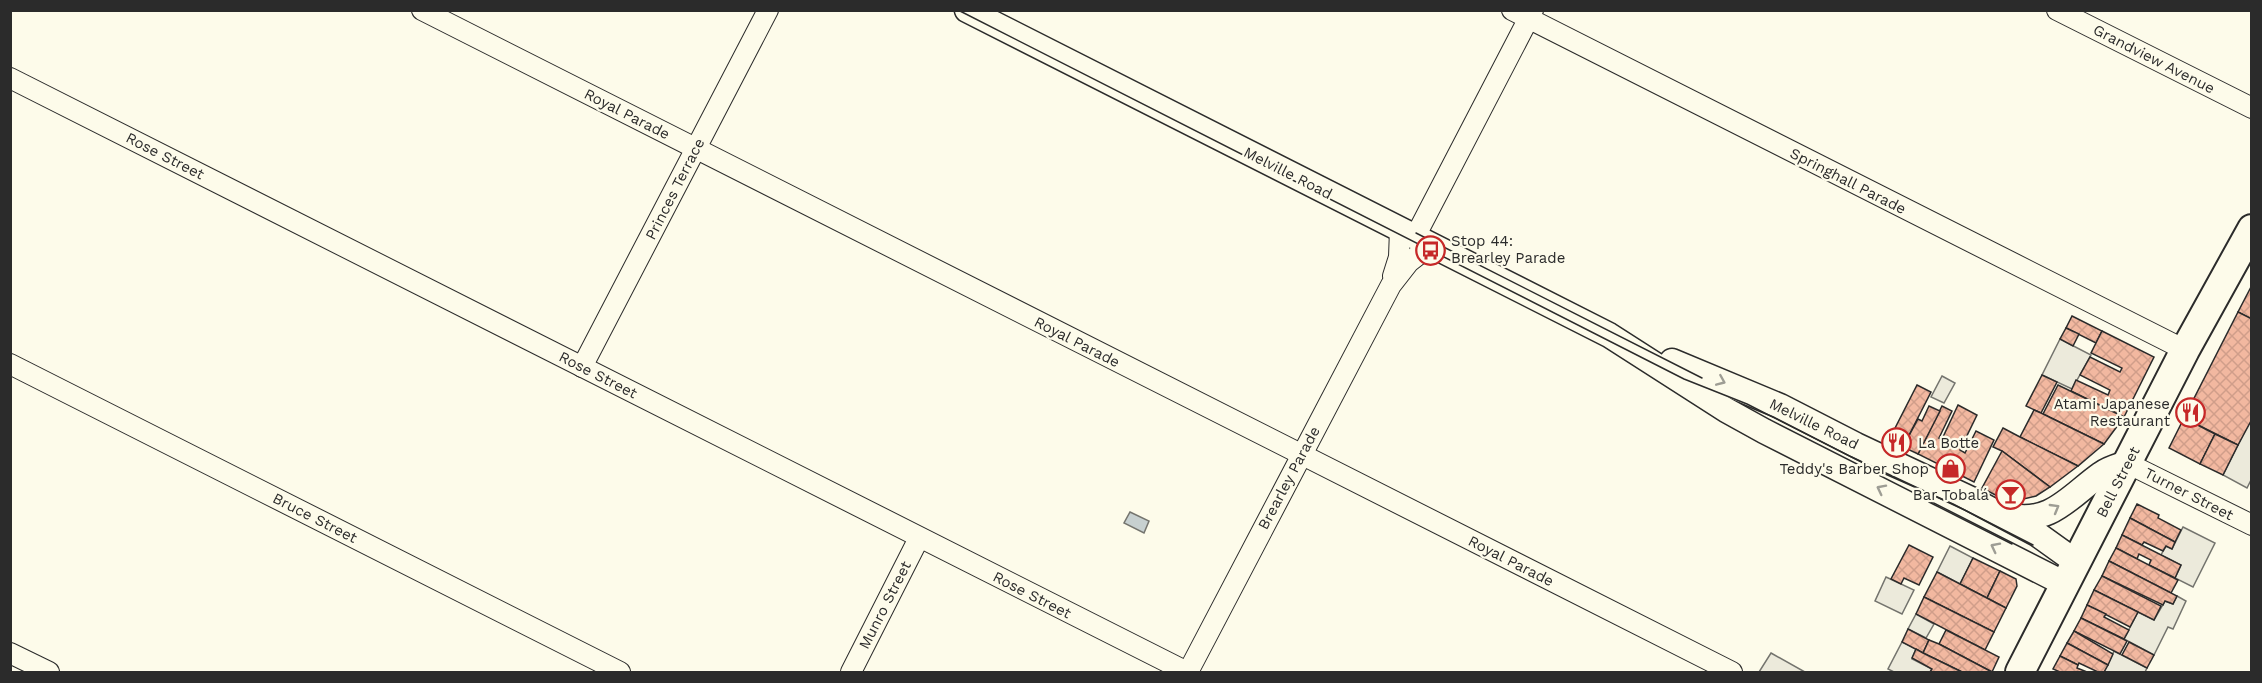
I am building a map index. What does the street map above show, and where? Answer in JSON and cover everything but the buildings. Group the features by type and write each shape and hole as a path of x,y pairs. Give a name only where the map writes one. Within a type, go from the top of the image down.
{"highway":[{"name":"Bell Street","path":"2020,672 2186,350 2249,241"}],"main road":[{"name":"Melville Road","path":"967,10 1608,335 1780,406 1999,513 2037,534 2071,573"},
{"name":"Melville Road","path":"1608,335 1726,410 1764,431 2071,573"},
{"path":"1999,513 2031,518 2049,513 2067,502 2101,473 2127,463"}],"street":[{"name":"Royal Parade","path":"422,10 1732,672"},
{"name":"Princes Terrace","path":"582,367 768,10"},
{"name":"Grandview Avenue","path":"2057,10 2252,108"},
{"name":"Brearley Parade","path":"1391,285 1399,257 1415,237 1525,13"},
{"name":"Springhall Parade","path":"1525,13 2186,350"},
{"name":"Rose Street","path":"10,78 1188,672"},
{"name":"Brearley Parade","path":"1188,672 1391,285 1409,262 1415,237"},
{"name":"Bruce Street","path":"10,364 620,672"},
{"name":"Turner Street","path":"2127,463 2252,525"},
{"name":"Munro Street","path":"851,672 919,538"},
{"path":"10,653 49,672"}],"shaded area":[{"path":"2060,339 2091,355 2072,389 2042,375"},
{"path":"1942,376 1955,383 1944,403 1931,397"},
{"path":"2251,419 2251,480 2247,488 2223,475"},
{"path":"1130,512 1149,521 1144,533 1124,523"},
{"path":"2183,527 2215,543 2193,587 2175,578 2181,565 2161,555 2166,546 2172,549"},
{"path":"1950,546 1973,558 1960,584 1937,572"},
{"path":"1886,577 1914,590 1902,614 1875,601"},
{"path":"2177,596 2186,601 2173,629 2168,627 2154,655 2124,639 2138,612 2154,620 2165,601 2173,604"},
{"path":"1916,614 1934,624 1926,638 1908,629"},
{"path":"1902,642 1916,649 1912,659 1932,669 1930,672 1894,672 1888,669"},
{"path":"2114,651 2147,668 2145,672 2104,672"},
{"path":"1771,653 1805,672 1759,672"}],"tram line":[{"path":"958,10 1684,379 1747,404 2033,545"},
{"path":"1416,233 1702,378"},
{"path":"1929,502 2012,544"}],"place":[{"name":"Stop 44: Brearley Parade","path":"1430,250"},
{"name":"Atami Japanese Restaurant","path":"2191,413"},
{"name":"La Botte","path":"1897,443"},
{"name":"Teddy's Barber Shop","path":"1950,469"},
{"name":"Bar Tobalá","path":"2010,495"}]}
